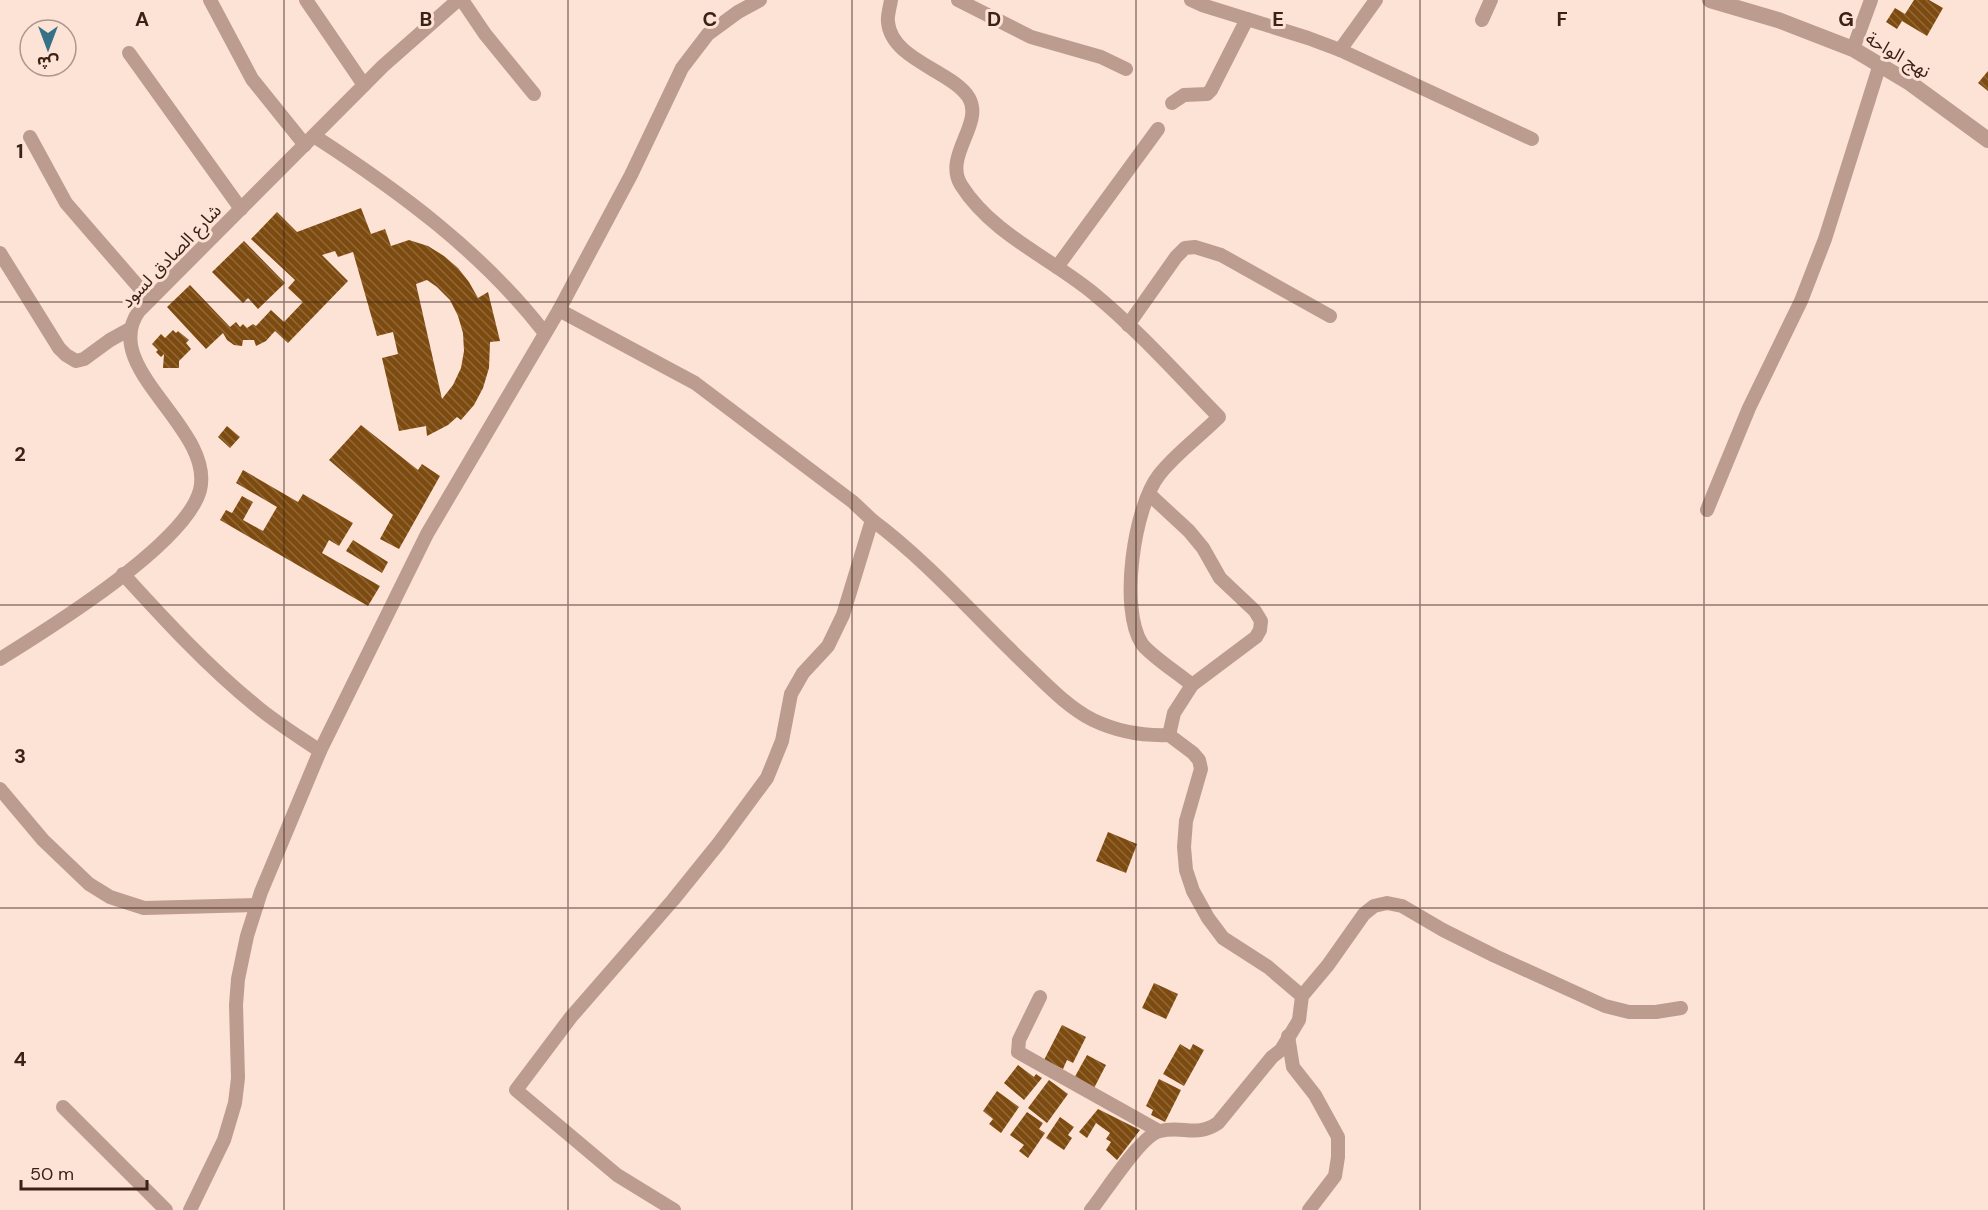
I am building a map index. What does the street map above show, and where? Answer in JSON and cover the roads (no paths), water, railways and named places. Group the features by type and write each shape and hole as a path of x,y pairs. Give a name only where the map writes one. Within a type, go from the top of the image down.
{"street":[{"path":"210,0 252,79 310,140 370,173 438,225 496,275 544,332"},
{"path":"306,0 364,86"},
{"path":"436,0 444,12"},
{"path":"460,0 534,94"},
{"name":"شارع الصادق لسود","path":"0,659 65,618 141,560 184,521 200,490 200,473 185,435 137,364 132,347 130,328 132,320 383,66 460,0"},
{"path":"190,1210 224,1140 235,1102 238,1078 238,979 247,936 287,827 320,751 428,534 558,310 631,175 682,68 708,34 738,12 760,0"},
{"path":"891,0 888,23 895,39 912,57 954,84 969,98 973,113 956,159 959,182 976,205 1001,228 1093,293 1160,354 1219,417 1158,476 1140,518 1132,570 1130,600 1136,633 1143,645 1192,685"},
{"path":"957,0 1030,37 1101,57 1126,69"},
{"path":"1191,0 1340,50 1532,139"},
{"path":"1340,50 1376,0"},
{"path":"1482,20 1491,0"},
{"name":"نهج الواحة","path":"1710,0 1778,20 1853,50 1910,83 1988,140"},
{"path":"1853,50 1870,0"},
{"path":"1172,104 1184,95 1207,94 1211,90 1247,19"},
{"path":"129,53 241,209"},
{"path":"1707,510 1749,408 1801,301 1826,239 1880,64"},
{"path":"1057,267 1158,129"},
{"path":"30,137 66,204 150,300"},
{"path":"1128,326 1176,257 1185,248 1195,247 1221,255 1330,316"},
{"path":"0,253 59,348 76,362 84,360 110,339 130,328"},
{"path":"558,310 695,383 853,502 903,544 1033,671 1066,701 1091,719 1116,730 1133,734 1169,735 1193,753 1199,760 1201,769 1186,821 1184,847 1186,870 1193,891 1208,918 1223,938 1268,967 1302,996"},
{"path":"1149,494 1189,531 1203,548 1220,578 1255,611 1261,621 1256,637 1192,685 1174,713 1169,735"},
{"path":"674,1210 617,1175 516,1090 571,1017 706,859 767,778 782,741 791,694 803,673 828,646 843,615 872,520"},
{"path":"123,574 224,678 256,706 320,751"},
{"path":"0,789 43,840 89,885 110,897 144,908 257,905"},
{"path":"1091,1210 1145,1139 1159,1131 1208,1130 1218,1123 1272,1057 1281,1050 1299,1020 1302,996 1328,965 1364,914 1374,906 1386,903 1401,906 1495,956 1605,1006 1638,1012 1681,1008"},
{"path":"1040,997 1019,1040 1018,1052 1159,1131"},
{"path":"1288,1036 1293,1067 1315,1095 1338,1137 1335,1176 1309,1210"},
{"path":"63,1107 165,1210"}]}
